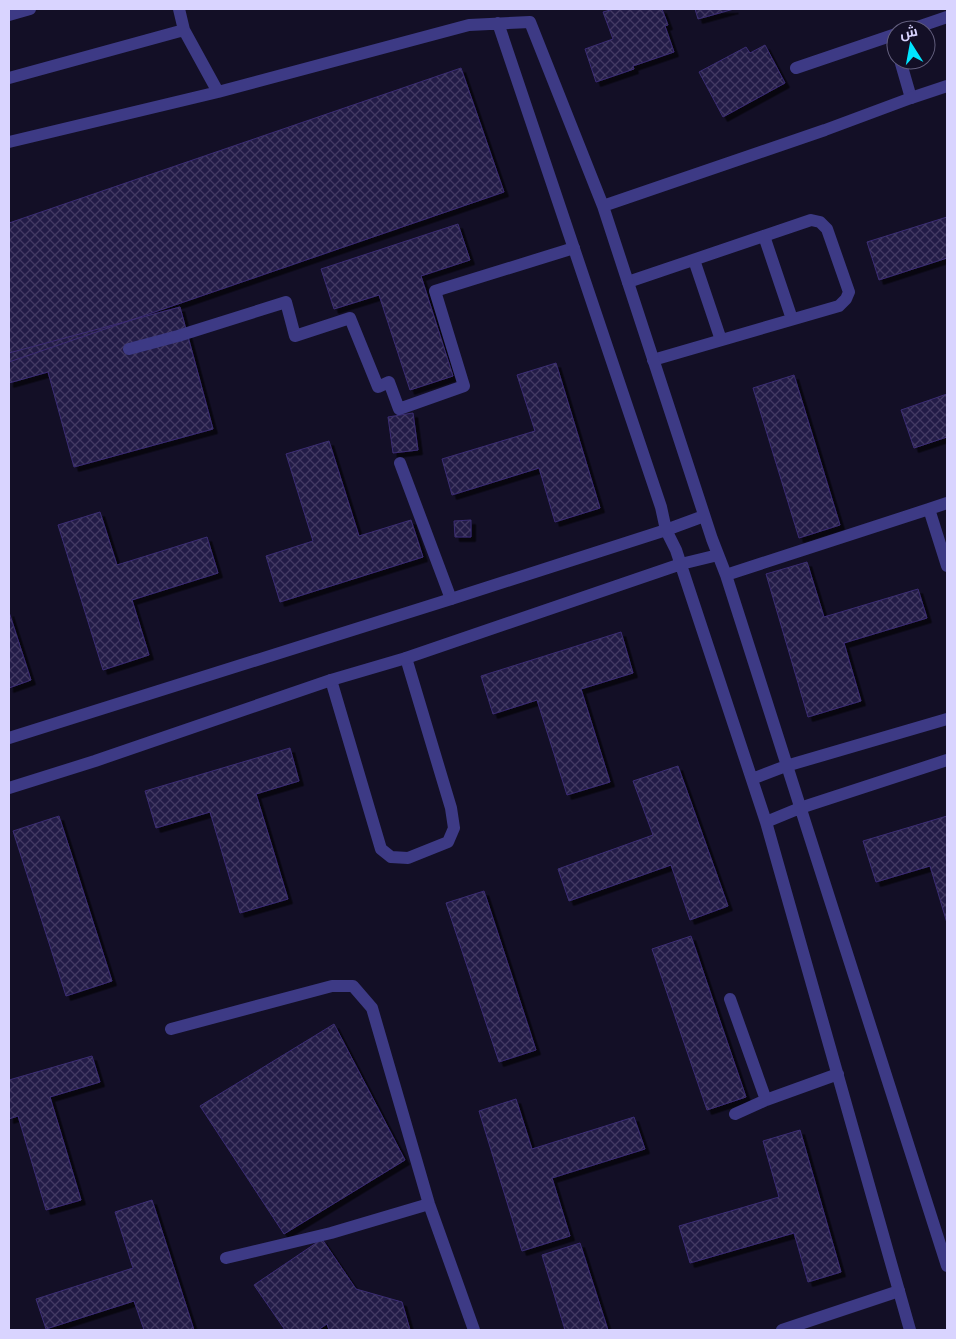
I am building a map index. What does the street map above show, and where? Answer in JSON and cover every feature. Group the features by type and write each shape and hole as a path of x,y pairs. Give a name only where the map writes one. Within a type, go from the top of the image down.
{"street":[{"path":"9,15 30,9"},
{"path":"179,9 184,30 218,92"},
{"path":"9,142 218,92 469,25 530,22 603,206 704,516 726,575 947,1266"},
{"path":"498,24 661,507 666,530 681,564 766,822 910,1330"},
{"path":"9,78 184,30"},
{"path":"796,68 886,41"},
{"path":"903,70 911,98"},
{"path":"603,206 947,86"},
{"path":"628,282 811,220 820,222 827,229 849,292 846,299 839,306 653,360"},
{"path":"764,236 792,319"},
{"path":"129,349 178,336 286,302 295,336 350,318 378,387 388,382 399,409 464,386 434,291 574,248"},
{"path":"694,260 722,340"},
{"path":"400,463 452,599"},
{"path":"726,575 947,503"},
{"path":"929,509 947,566"},
{"path":"9,738 452,599 704,516"},
{"path":"9,788 95,761 331,680 406,658 681,564 718,555"},
{"path":"331,680 381,849 391,857 408,858 448,842 454,828 451,808 406,658"},
{"path":"752,779 786,766 947,719"},
{"path":"766,822 800,808 947,760"},
{"path":"171,1030 332,986 353,986 372,1008 429,1204 474,1330"},
{"path":"730,999 766,1100"},
{"path":"735,1114 766,1100 838,1074"},
{"path":"226,1258 331,1233 429,1204"},
{"path":"782,1330 899,1290"}],"building":[{"path":"614,9 662,9 668,25 665,26 674,52 633,66 634,69 596,82 585,49 613,39 603,12"},
{"path":"695,9 734,9 698,19"},
{"path":"765,45 785,83 723,117 699,72 746,47 750,53"},
{"path":"461,68 504,192 9,362 9,223"},
{"path":"947,217 947,258 879,280 867,242"},
{"path":"458,224 470,260 421,276 453,376 410,390 379,295 334,309 321,269"},
{"path":"180,307 213,429 74,467 48,372 9,383 9,353"},
{"path":"556,363 600,508 555,522 539,468 452,495 442,459 535,431 517,375"},
{"path":"794,375 840,525 799,538 753,388"},
{"path":"947,394 947,437 914,448 901,410"},
{"path":"413,413 418,450 393,453 388,417"},
{"path":"329,441 359,536 411,520 423,557 280,602 266,556 313,541 286,454"},
{"path":"100,512 117,565 207,537 218,573 132,600 149,655 103,670 58,525"},
{"path":"471,520 471,537 455,537 454,521"},
{"path":"807,562 824,617 918,589 927,618 844,643 861,701 808,717 766,574"},
{"path":"9,612 31,680 9,688"},
{"path":"621,632 633,673 581,689 610,782 567,795 537,700 493,714 481,676"},
{"path":"290,748 299,781 256,794 288,899 240,913 210,812 156,828 145,791"},
{"path":"678,766 728,906 690,920 671,865 569,901 558,869 653,835 633,781"},
{"path":"59,816 112,981 66,996 13,831"},
{"path":"947,816 947,923 930,866 876,882 863,841"},
{"path":"484,891 536,1050 499,1062 446,903"},
{"path":"691,936 746,1097 707,1110 652,949"},
{"path":"334,1024 405,1160 284,1234 200,1106"},
{"path":"92,1056 100,1082 50,1097 81,1200 46,1210 18,1116 9,1119 9,1080"},
{"path":"516,1099 532,1149 634,1117 645,1149 552,1178 570,1236 522,1251 479,1111"},
{"path":"800,1130 841,1272 808,1282 794,1233 690,1263 679,1226 779,1197 763,1141"},
{"path":"152,1200 194,1330 144,1330 134,1301 46,1329 36,1299 133,1268 115,1212"},
{"path":"322,1239 356,1289 402,1302 410,1330 329,1330 327,1324 318,1330 285,1330 254,1285"},
{"path":"580,1243 608,1330 565,1330 542,1255"}]}
